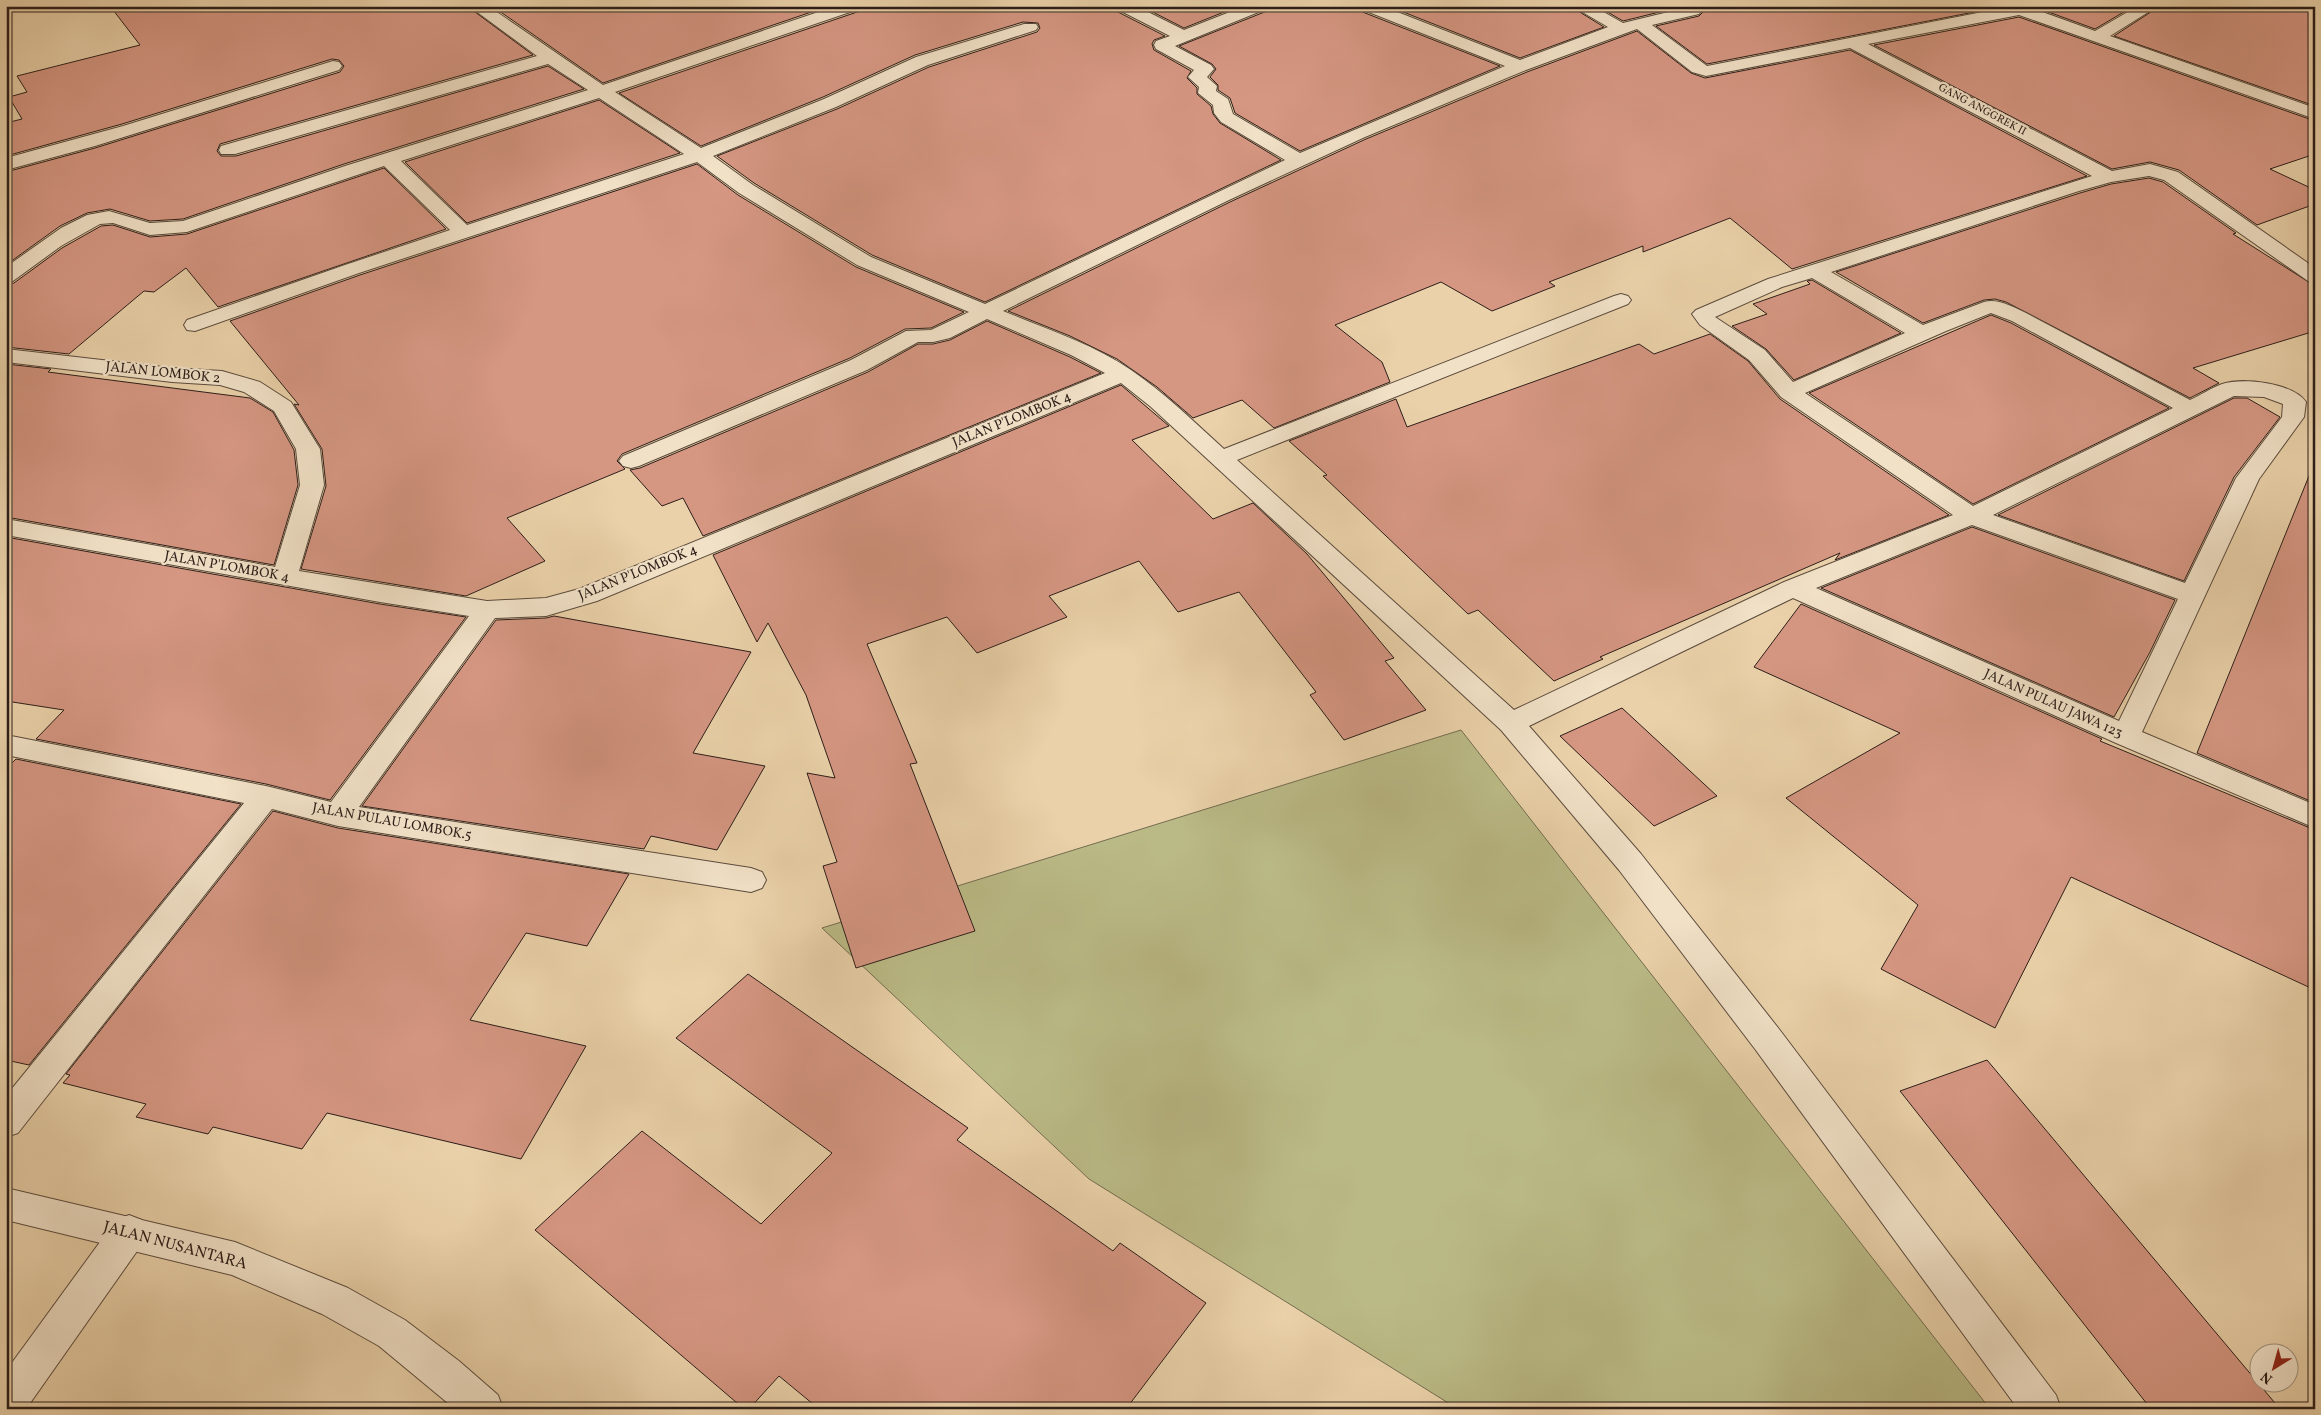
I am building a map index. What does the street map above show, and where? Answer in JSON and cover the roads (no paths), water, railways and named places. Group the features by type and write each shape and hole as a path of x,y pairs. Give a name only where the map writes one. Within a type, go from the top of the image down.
{"street":[{"path":"477,6 550,58 699,154 746,189 864,261 983,312 1079,350 1123,374 1159,402 1220,460 1511,723 1642,877 1767,1039 2042,1409"},
{"path":"6,277 76,228 90,221 105,217 144,228 165,230 187,226 602,91 853,6"},
{"path":"1123,6 1182,36"},
{"path":"1260,6 1162,45 1205,69 1205,71 1197,76 1208,86 1207,93 1222,103 1224,115 1298,160"},
{"path":"1366,6 1520,66"},
{"path":"1580,6 1621,28"},
{"path":"2096,37 2150,6"},
{"path":"1640,24 1698,68 1706,71 1855,44 2015,8 2315,114"},
{"path":"631,461 859,365 914,336 936,335 1298,160 1520,66 1621,28 1693,11"},
{"path":"194,325 463,232 699,154 830,103 922,61 1030,28"},
{"name":"GANG ANGGREK II","path":"1855,44 2109,177"},
{"path":"228,150 550,58"},
{"path":"6,164 69,148 231,96 333,66"},
{"path":"389,160 463,232"},
{"path":"2192,595 1972,516 1789,392 1757,355 1702,316 1705,312 1714,308 1814,270 2109,177 2150,170 2171,176 2315,277"},
{"path":"1814,270 1921,333"},
{"path":"1220,460 1621,300"},
{"path":"1789,392 1921,333 1995,306 2189,408"},
{"name":"JALAN LOMBOK 2","path":"6,355 172,375 222,378 252,387 283,407 308,448 312,485 285,577"},
{"name":"JALAN P'LOMBOK 4","path":"6,527 380,594 487,610 546,607 588,595 1123,374"},
{"path":"1511,723 1793,588 1972,516 2230,389 2269,390 2285,394 2295,402 2292,417 2248,478 2126,736"},
{"name":"JALAN PULAU JAWA 123","path":"1793,588 2126,736 2315,817"},
{"path":"338,815 487,610"},
{"name":"JALAN PULAU LOMBOK.5","path":"6,745 266,797 338,815 751,880"},
{"path":"6,1122 266,797"},
{"name":"JALAN NUSANTARA","path":"6,1204 235,1259 335,1301 392,1333 445,1374 484,1409"},
{"path":"6,1404 129,1232"}]}
